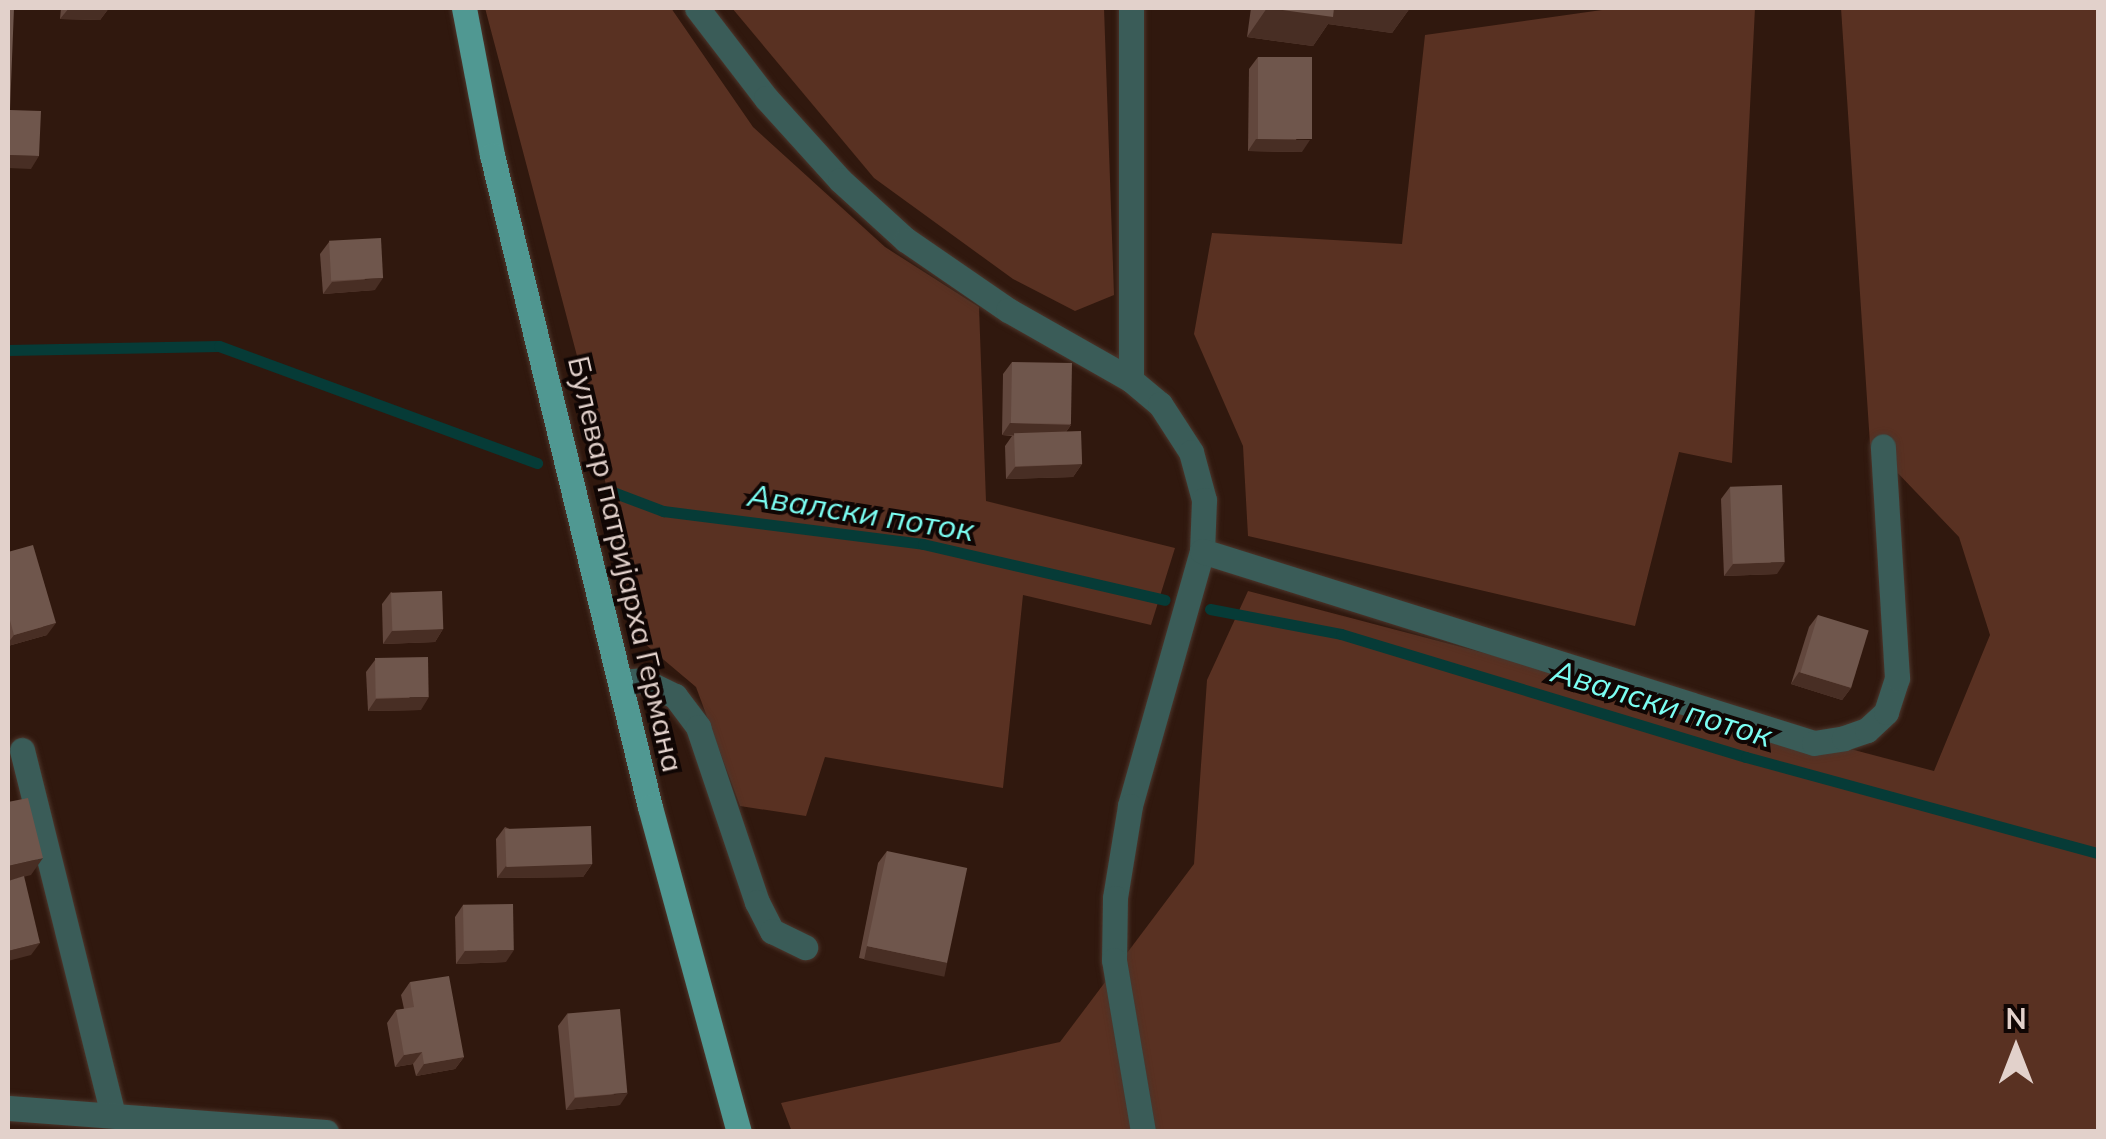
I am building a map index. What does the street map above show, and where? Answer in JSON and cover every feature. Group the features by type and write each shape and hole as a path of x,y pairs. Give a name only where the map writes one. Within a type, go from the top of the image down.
{"main road":[{"name":"Булевар патријарха Германа","path":"464,8 492,155 621,682 738,1132"}],"street":[{"path":"698,8 766,98 840,180 906,240 1008,310 1131,380 1160,404 1191,452 1204,500 1202,551 1130,806 1115,898 1114,960 1143,1132"},
{"path":"1131,8 1131,380"},
{"path":"1202,551 1814,742 1844,738 1867,730 1886,712 1897,678 1883,446"},
{"path":"621,682 642,680 676,696 698,727 756,902 772,931 806,947"},
{"path":"22,750 113,1115"},
{"path":"8,1108 113,1115 194,1127 326,1132"}],"shaded area":[{"path":"485,8 671,8 753,127 885,247 979,307 986,501 1175,548 1151,625 1023,595 1003,788 825,757 806,816 740,806 696,687 632,633 595,424"},
{"path":"732,8 1104,8 1114,295 1075,311 1013,279 874,178"},
{"path":"1616,8 1755,8 1732,463 1679,452 1635,626 1248,536 1243,446 1194,334 1212,233 1402,244 1425,35"},
{"path":"1841,8 2098,8 2098,1131 792,1132 781,1103 1060,1042 1194,864 1207,680 1248,591 1934,771 1990,635 1959,537 1870,444"}],"building":[{"path":"8,8 14,8 10,110 41,111 39,156 8,155"},
{"path":"1269,8 1334,8 1333,17"},
{"path":"1258,57 1312,57 1312,139 1258,139"},
{"path":"381,238 383,278 331,281 329,241"},
{"path":"1012,362 1072,363 1071,424 1011,423"},
{"path":"1081,431 1082,464 1015,466 1014,433"},
{"path":"1782,485 1785,562 1733,564 1730,487"},
{"path":"33,545 56,623 14,635 8,613 8,552"},
{"path":"442,591 443,629 392,631 391,593"},
{"path":"1818,615 1869,630 1851,688 1800,672"},
{"path":"428,657 429,697 376,698 375,658"},
{"path":"28,798 43,858 8,866 8,802"},
{"path":"591,826 592,864 506,867 505,829"},
{"path":"887,851 967,868 947,963 867,946"},
{"path":"24,876 40,943 8,951 8,881"},
{"path":"513,904 514,950 464,951 463,905"},
{"path":"449,976 464,1057 424,1064 422,1052 404,1055 396,1010 414,1007 410,982"},
{"path":"620,1009 627,1093 575,1097 567,1014"}],"waterway":[{"name":"Авалски поток","path":"8,350 219,346 537,463"},
{"name":"Авалски поток","path":"610,491 663,511 923,544 1165,600"},
{"name":"Авалски поток","path":"1210,609 1341,634 1746,757 2098,853"}]}
